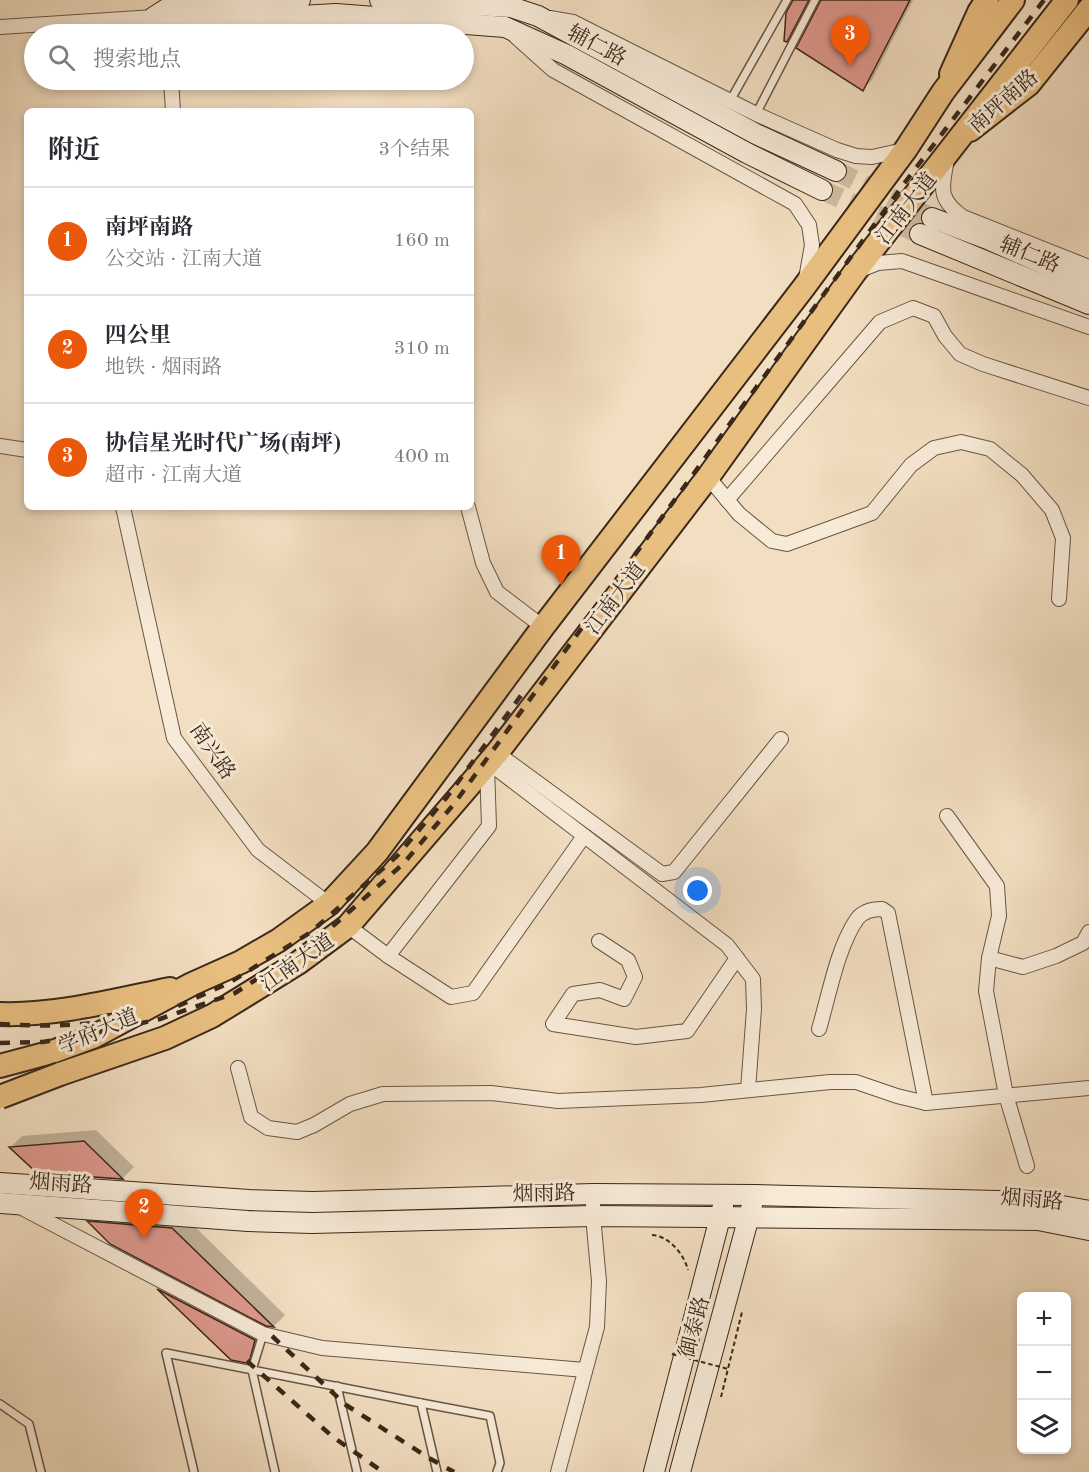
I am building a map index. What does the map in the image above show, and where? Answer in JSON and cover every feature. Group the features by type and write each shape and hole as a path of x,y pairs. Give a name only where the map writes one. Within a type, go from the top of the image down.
{"main road":[{"path":"163,14 300,0"},
{"name":"辅仁路","path":"380,0 511,6 538,16 756,134 836,171"},
{"path":"943,92 979,12 987,0"},
{"name":"江南大道","path":"192,984 251,957 279,940 329,904 377,852 543,627 804,287 906,149 943,92 1014,0"},
{"name":"江南大道","path":"60,1074 165,1038 212,1016 298,963 348,926 491,761 708,477 855,272 1067,0"},
{"name":"南坪南路","path":"962,136 1029,84 1089,9"},
{"name":"辅仁路","path":"163,14 336,14 466,24"},
{"name":"辅仁路","path":"474,25 505,27 567,55 747,153 822,190"},
{"name":"辅仁路","path":"932,218 990,240 1089,284"},
{"name":"辅仁路","path":"920,234 1089,304"},
{"path":"0,1014 19,1015 66,1008 192,984"},
{"name":"学府大道","path":"0,1066 52,1052 93,1037 192,984"},
{"path":"0,1097 60,1074"},
{"name":"学府大道","path":"0,1083 60,1074"},
{"name":"烟雨路","path":"0,1183 249,1200 313,1202 593,1194 755,1195 1040,1202 1089,1211"},
{"name":"御泰路","path":"654,1472 726,1195"},
{"name":"御泰路","path":"680,1472 755,1195"},
{"name":"烟雨路","path":"6,1203 302,1223 593,1216 720,1216 1038,1220 1089,1230"}],"street":[{"path":"38,24 163,14"},
{"path":"538,16 573,22 756,114 856,156 872,157 906,149"},
{"path":"0,27 24,25"},
{"path":"505,27 553,70 795,204 808,225 812,245 804,287"},
{"path":"172,90 173,108"},
{"path":"947,156 942,187 950,208 963,217 1089,267"},
{"path":"855,272 878,263 902,261 1089,327"},
{"path":"727,500 880,322 914,308 934,316 945,336 960,354 983,364 1089,398"},
{"path":"708,477 739,514 772,541 787,544 872,513 911,465 934,448 961,442 990,448 1022,475 1052,510 1063,538 1059,599"},
{"path":"0,446 24,450"},
{"name":"南兴路","path":"124,510 174,738 258,850 329,904"},
{"path":"469,510 483,564 497,592 543,627"},
{"path":"491,761 662,874 674,872 781,739"},
{"path":"491,761 584,836 727,945 753,979 754,1009 748,1090"},
{"path":"388,956 489,826 491,761"},
{"path":"947,816 997,886 999,916 989,958 986,991 1006,1095 1027,1166"},
{"path":"348,926 388,956 451,997 473,993 584,836"},
{"path":"819,1029 843,949 858,918 865,912 882,909 888,913 926,1103"},
{"path":"989,958 1023,967 1056,956 1083,943 1089,932"},
{"path":"599,941 628,960 635,977 624,999 600,990 573,994 553,1024 636,1037 687,1031 737,958"},
{"path":"238,1068 251,1117 268,1128 297,1132 315,1125 350,1104 383,1094 491,1094 558,1101 701,1095 830,1082 856,1082 926,1103 1089,1088"},
{"path":"558,1472 597,1327 599,1281 593,1194"},
{"path":"6,1203 263,1334 322,1348 585,1370"}],"lane":[{"path":"730,100 787,0"},
{"path":"756,114 815,0"},
{"path":"263,1334 252,1370 275,1472"},
{"path":"194,1472 166,1353 490,1416 500,1463 497,1472"},
{"path":"337,1386 357,1472"},
{"path":"421,1403 437,1472"},
{"path":"0,1404 29,1424 41,1472"}],"path":[{"path":"648,1234 658,1235 680,1251 688,1268 688,1277"},
{"path":"721,1397 742,1312"},
{"path":"672,1354 728,1369"}],"building":[{"path":"793,0 809,0 787,42 784,41 786,13"},
{"path":"821,0 910,0 863,91 796,48"},
{"path":"84,1141 123,1179 37,1173 9,1147"},
{"path":"87,1221 172,1228 274,1327 266,1326 110,1244"},
{"path":"157,1289 255,1340 250,1359 246,1363 231,1360"}],"tunnel":[{"path":"836,171 932,218"},
{"path":"822,190 920,234"}],"railway":[{"path":"0,1043 43,1042 95,1033 160,1019 235,993 315,942 403,864 454,804 906,181 1044,0"},
{"path":"178,1006 229,983 311,932 397,856 447,797 525,690"},
{"path":"0,1024 69,1025 137,1016"},
{"path":"272,1336 346,1405 454,1472"},
{"path":"247,1361 333,1437 383,1472"}],"place":[{"name":"协信星光时代广场(南坪)","path":"850,66"},
{"name":"南坪南路","path":"561,585"},
{"name":"四公里","path":"144,1239"}]}
